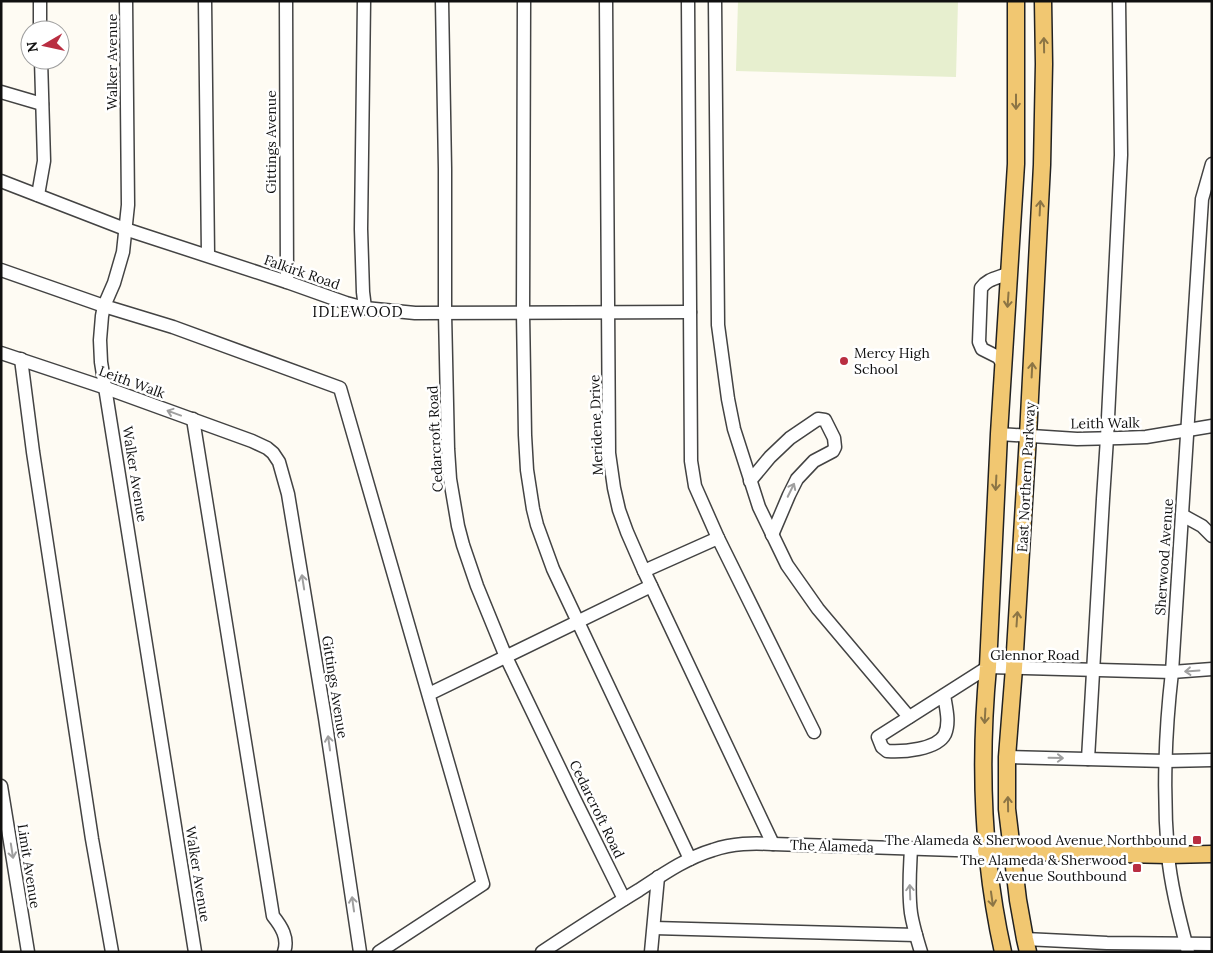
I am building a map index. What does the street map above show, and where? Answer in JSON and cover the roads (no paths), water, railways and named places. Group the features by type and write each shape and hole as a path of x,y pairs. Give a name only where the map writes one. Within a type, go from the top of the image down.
{"main road":[{"name":"East Northern Parkway","path":"1003,952 986,851 983,767 999,434 1016,164 1016,1"},
{"name":"East Northern Parkway","path":"1027,946 1018,900 1007,809 1007,757 1028,436 1042,165 1043,1"},
{"name":"The Alameda","path":"986,851 1168,856 1212,854"}],"street":[{"path":"40,1 40,20"},
{"name":"Walker Avenue","path":"126,1 128,205 122,252 102,316 101,362 195,952"},
{"path":"206,1 208,255"},
{"name":"Gittings Avenue","path":"286,1 287,282"},
{"path":"364,1 361,229 365,308"},
{"name":"Cedarcroft Road","path":"442,1 448,449 450,479 458,526 468,561 506,657 624,899"},
{"path":"524,1 523,313 525,435 527,470 533,509 537,526 553,569 690,859"},
{"path":"606,1 615,1"},
{"name":"Meridene Drive","path":"606,1 609,453 619,510 644,571 774,844"},
{"path":"688,1 691,461 693,476 695,486 718,538 814,732"},
{"path":"715,1 718,325 734,429 759,507 787,565 818,609 909,717"},
{"path":"1088,759 1108,438 1121,155 1119,1"},
{"path":"38,195 44,161 41,70"},
{"path":"1,92 42,104"},
{"name":"Sherwood Avenue","path":"1187,948 1173,889 1168,856 1166,762 1202,199 1212,164"},
{"name":"Falkirk Road","path":"1,181 126,229 365,308 415,313 690,312"},
{"path":"1,270 104,306 173,327 340,388 484,884 379,952"},
{"path":"1003,364 998,357 982,349 979,342 981,288 990,280 1009,273"},
{"name":"Leith Walk","path":"1,353 106,388 252,441"},
{"path":"21,359 55,597 92,838 112,952"},
{"path":"193,420 273,916 283,928 286,948 284,952"},
{"path":"750,482 790,438 818,420 825,420 834,438 835,447 833,451 814,461 797,479 772,535"},
{"name":"Leith Walk","path":"999,434 1077,439 1146,437 1212,426"},
{"name":"Gittings Avenue","path":"252,441 267,448 276,458 282,469 288,494 327,728 360,952"},
{"path":"1182,515 1202,526 1212,536"},
{"path":"644,571 718,538"},
{"path":"429,694 651,586"},
{"name":"Glennor Road","path":"944,696 947,713 947,725 944,736 934,744 913,750 887,751 882,747 878,737 988,667 1172,672 1212,670"},
{"path":"1007,757 1166,762 1212,760"},
{"name":"Limit Avenue","path":"1,786 28,952"},
{"name":"The Alameda","path":"542,952 658,877 690,859 714,849 734,844 986,851"},
{"path":"911,848 911,912 921,952"},
{"path":"651,952 658,877"},
{"path":"654,928 916,935"},
{"path":"1027,946 1187,948 1212,944"}],"place":[{"name":"Mercy High School","path":"844,361"},
{"name":"The Alameda & Sherwood Avenue Northbound","path":"1197,840"},
{"name":"The Alameda & Sherwood Avenue Southbound","path":"1137,868"}],"district":[{"name":"IDLEWOOD","path":"358,311"}]}
